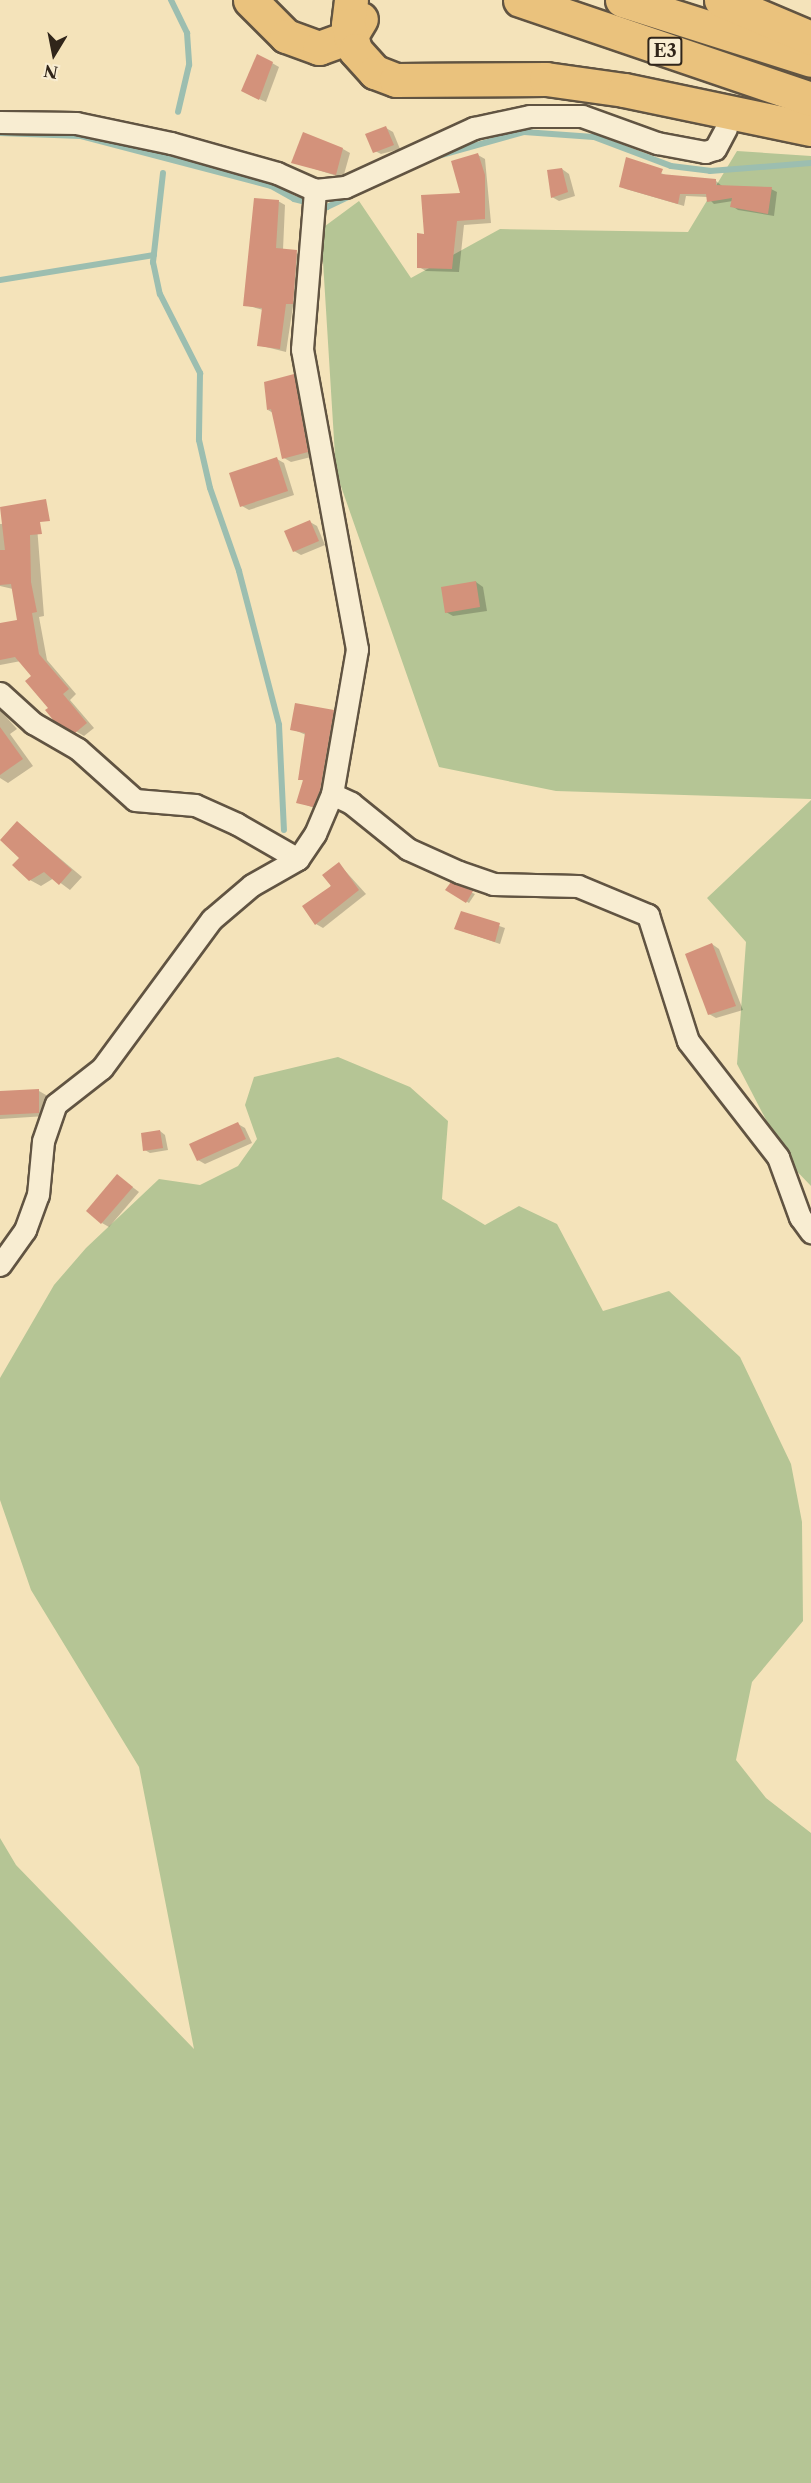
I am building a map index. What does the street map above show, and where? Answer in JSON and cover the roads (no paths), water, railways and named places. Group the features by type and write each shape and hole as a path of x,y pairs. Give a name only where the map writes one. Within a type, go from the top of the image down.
{"highway":[{"path":"250,0 286,36 303,45 333,46 350,37 367,0"},
{"path":"351,0 350,37 362,62 396,80 546,79 624,90 811,129"},
{"name":"E3","path":"520,0 811,99"},
{"name":"E3","path":"622,0 811,60"},
{"path":"721,0 811,39"}],"street":[{"path":"313,200 474,128 530,116 582,116 657,143 705,152 715,149 726,128"},
{"path":"0,122 76,123 171,143 277,173 313,200"},
{"path":"0,1265 25,1230 38,1195 43,1141 56,1104 102,1068 212,919 252,885 298,859 315,834 332,794 357,649 302,349 313,200"},
{"path":"0,693 33,723 78,749 135,800 195,806 237,824 298,859"},
{"path":"332,794 351,803 408,849 459,872 493,884 578,886 648,915 688,1041 778,1157 800,1217 811,1232"}],"waterway":[{"path":"171,0 187,33 189,65 178,112"},
{"path":"434,157 524,132 594,137 671,166 710,171 811,163"},
{"path":"0,133 81,136 271,186 294,199 327,207 365,189"},
{"path":"163,173 153,262 160,294 200,373 199,440 210,488 239,571 279,725 284,830"},
{"path":"0,280 154,255"}],"tunnel":[{"path":"728,123 758,30"}]}
